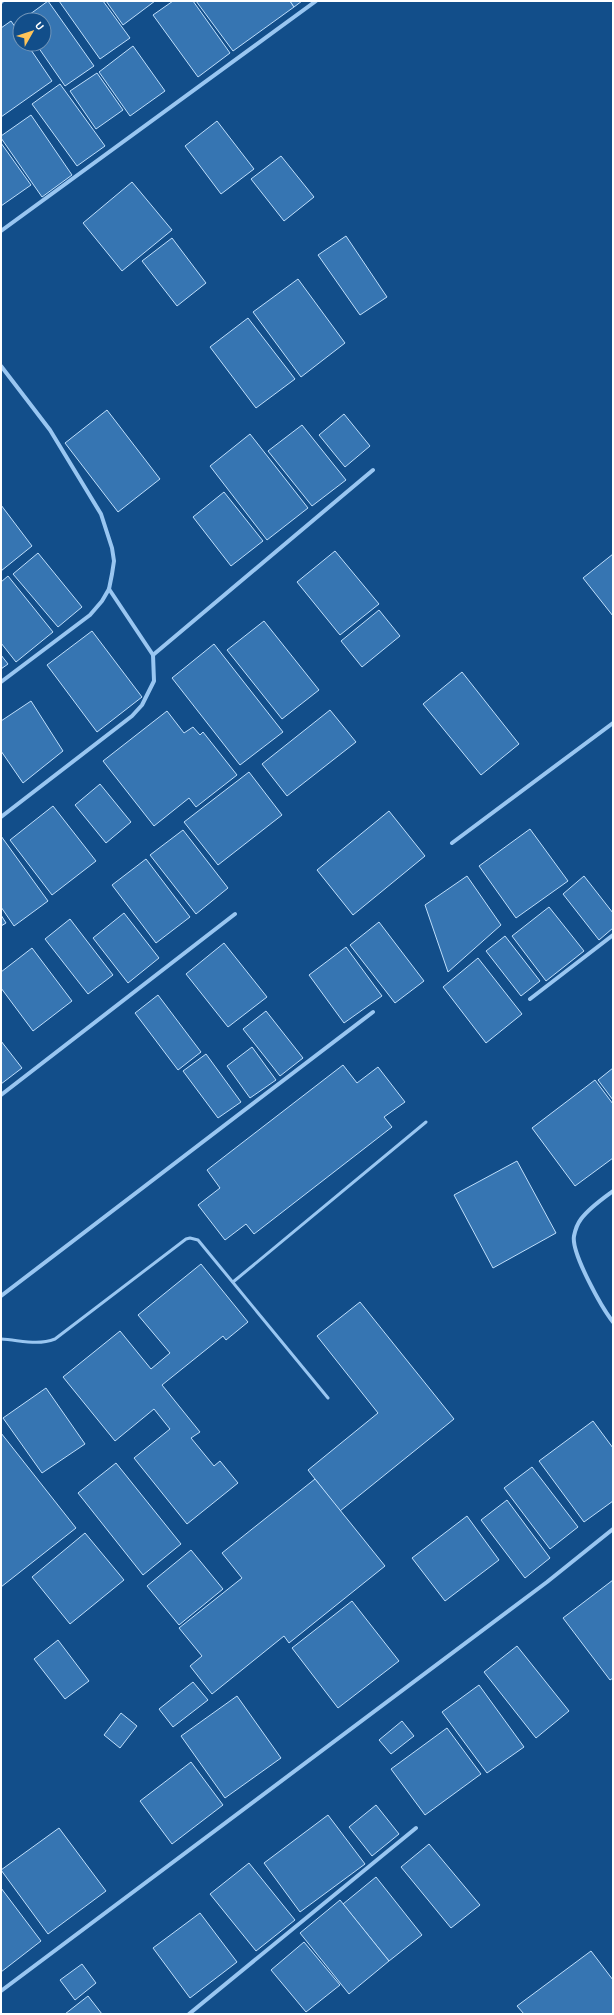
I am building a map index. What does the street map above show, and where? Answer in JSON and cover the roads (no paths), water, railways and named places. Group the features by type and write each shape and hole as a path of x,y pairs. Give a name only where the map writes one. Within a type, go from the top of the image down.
{"street":[{"path":"1,231 316,1"},
{"path":"1,366 50,430 101,514 112,548 114,561 109,589 102,601 90,614 1,682"},
{"path":"153,655 373,470"},
{"path":"1,817 132,716 142,705 154,681 153,655 109,589"},
{"path":"452,843 613,723"},
{"path":"1,1095 235,914"},
{"path":"530,999 613,936"},
{"path":"1,1296 373,1012"},
{"path":"613,1191 591,1208 580,1220 574,1237 577,1254 583,1269 613,1322"},
{"path":"1,1991 540,1587 613,1530"},
{"path":"189,2014 416,1828"}],"lane":[{"path":"233,1282 426,1122"},
{"path":"1,1339 35,1343 55,1339 140,1273 186,1239 190,1238 198,1240 328,1398"}]}
